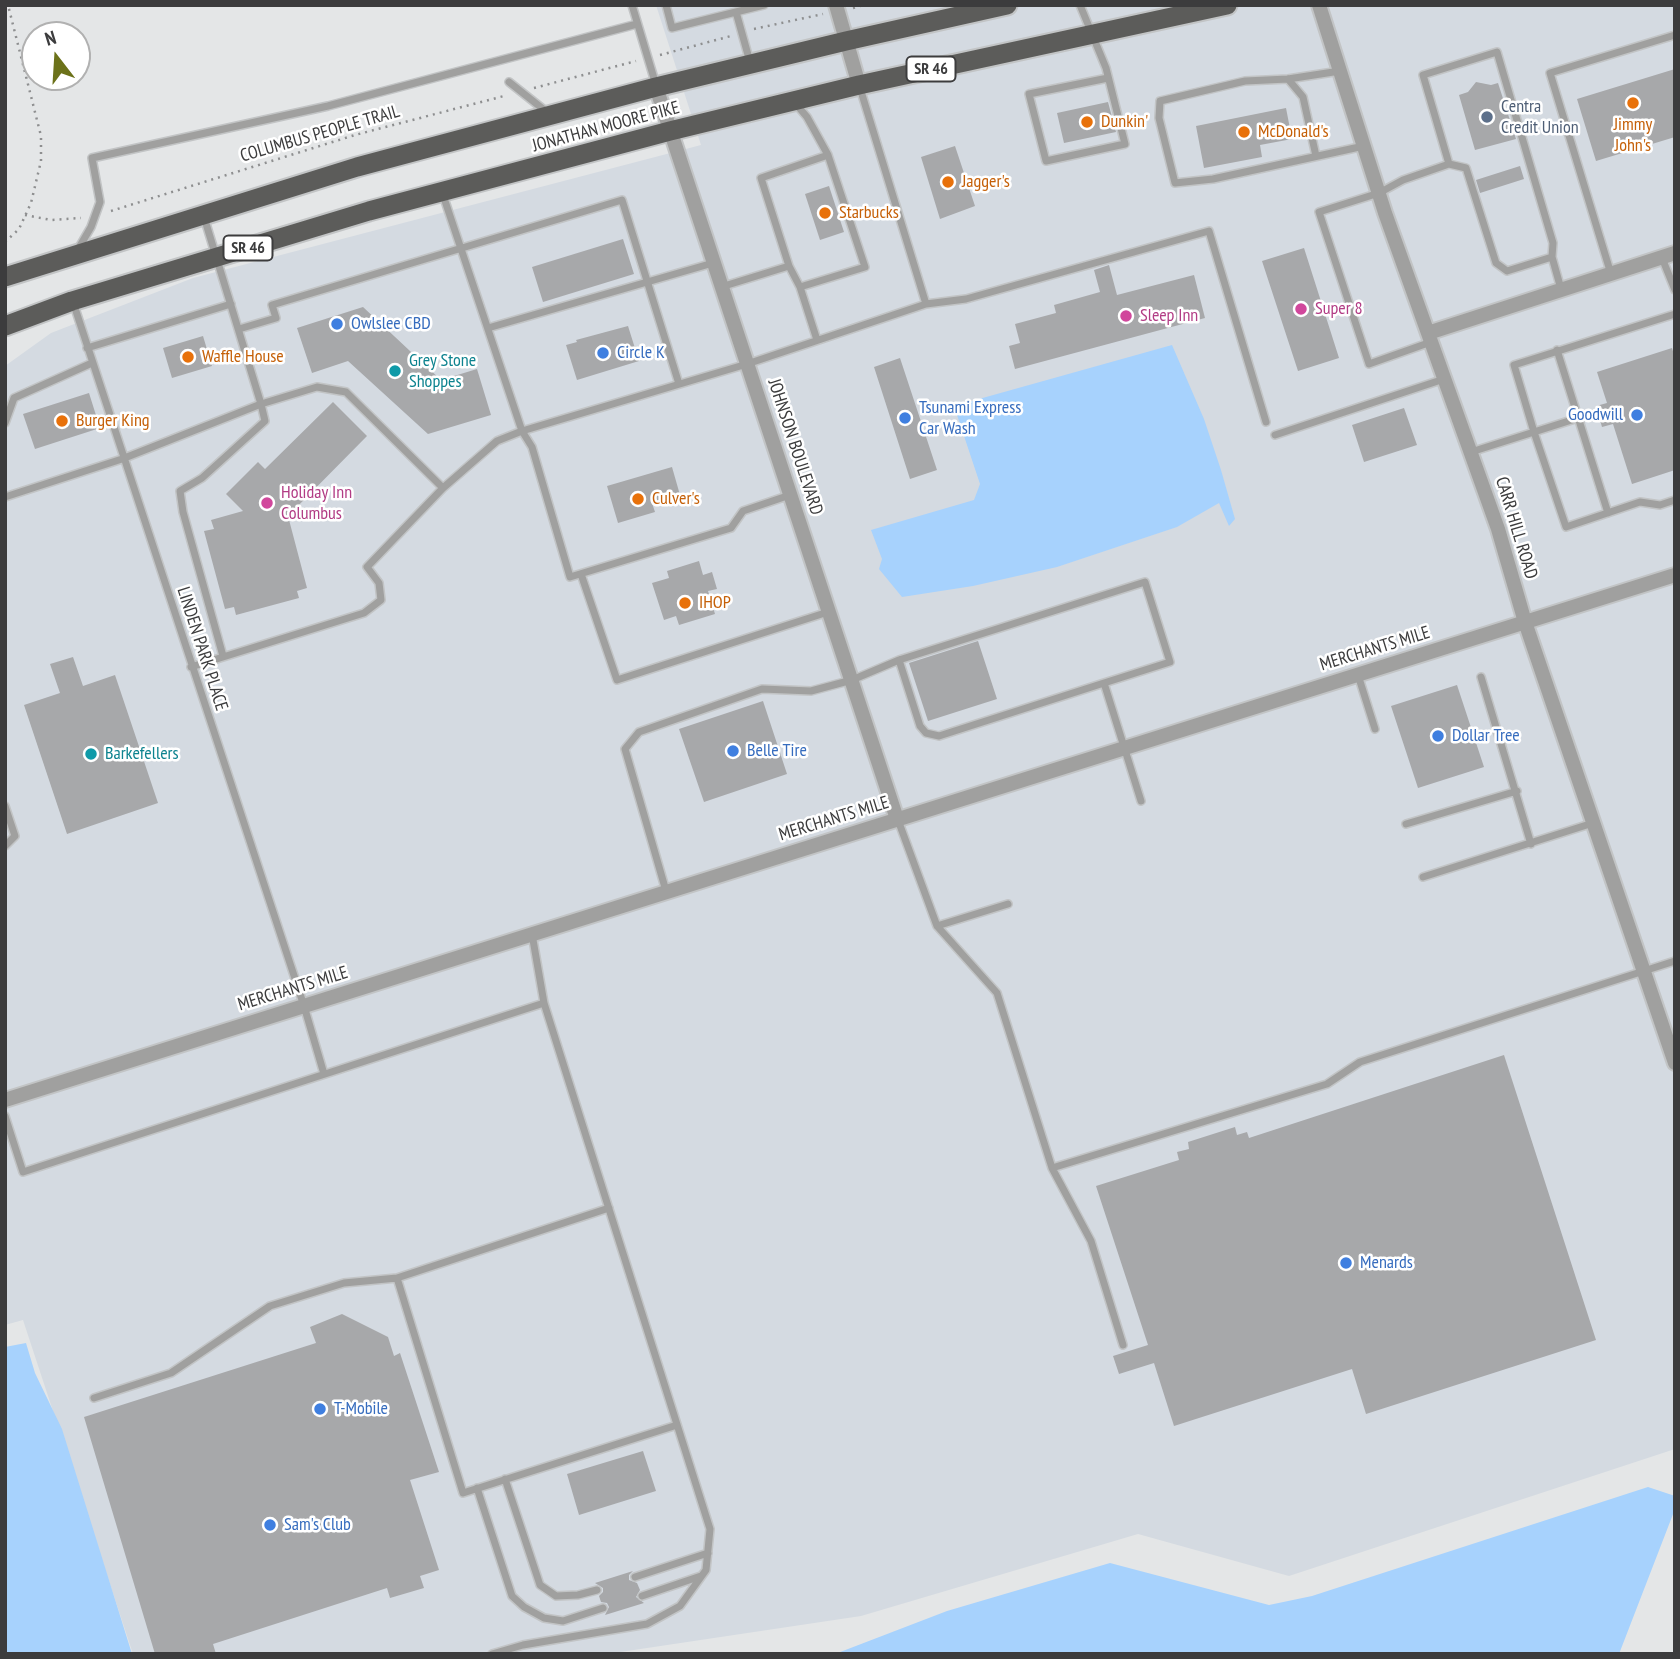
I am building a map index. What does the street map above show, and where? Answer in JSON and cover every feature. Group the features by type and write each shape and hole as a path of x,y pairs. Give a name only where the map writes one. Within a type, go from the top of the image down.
{"highway":[{"name":"JONATHAN MOORE PIKE","path":"5,277 358,167 656,87 1007,5"},
{"name":"JONATHAN MOORE PIKE","path":"5,326 72,302 369,211 670,131 859,85 1227,5"}],"street":[{"path":"835,5 859,85"},
{"name":"CARR HILL ROAD","path":"1318,5 1379,193 1499,529 1525,622 1675,1063"},
{"name":"JOHNSON BOULEVARD","path":"656,87 898,819"},
{"path":"1430,337 1668,255"},
{"name":"MERCHANTS MILE","path":"5,1100 1675,575"}],"lane":[{"path":"632,5 656,87"},
{"path":"666,5 672,28 764,5"},
{"path":"1080,5 1108,78 1125,144 1046,161 1029,94 1108,78"},
{"path":"736,12 751,64"},
{"path":"74,255 96,215 100,202 92,158 328,106 637,24"},
{"path":"1611,274 1550,73 1675,35"},
{"path":"1449,164 1423,75 1497,52 1553,243 1552,257 1562,290"},
{"path":"1340,71 1288,79 1245,81 1160,101 1159,118 1175,183 1213,179 1364,146"},
{"path":"1288,79 1303,97 1316,156"},
{"path":"509,82 552,115"},
{"path":"859,85 926,304"},
{"path":"793,101 807,117 828,155 865,267 800,287"},
{"path":"817,340 800,287 789,266 761,178 828,155"},
{"path":"1430,337 1369,364 1319,212 1379,193 1403,180 1449,164 1466,168 1496,263 1507,271 1552,257"},
{"path":"442,192 522,431 532,447 570,577 731,528 743,511 790,495"},
{"path":"239,329 276,318 272,304 622,200 679,384"},
{"path":"203,215 265,421 202,478 180,491 183,512 223,656"},
{"path":"191,667 364,613 381,600 379,583 367,567 443,488 497,441 522,431 747,364 926,304 966,299 1209,231 1266,422"},
{"path":"1668,255 1675,290"},
{"path":"488,328 713,263"},
{"path":"721,287 789,266"},
{"name":"LINDEN PARK PLACE","path":"72,302 324,1074"},
{"path":"87,348 231,304"},
{"path":"1675,314 1514,365 1566,527 1640,502 1660,505 1675,500"},
{"path":"1557,350 1608,513"},
{"path":"5,423 14,398 92,363"},
{"path":"1275,435 1445,379"},
{"path":"5,496 122,459 261,404 317,387 346,392 443,488"},
{"path":"1471,452 1578,418"},
{"path":"581,574 617,680 829,612"},
{"path":"666,891 625,749 639,732 762,689 811,691 852,680 899,660 1145,582 1170,662 939,736 926,733 920,726 899,660"},
{"path":"1358,674 1374,729"},
{"path":"1481,677 1531,844"},
{"path":"1104,683 1141,802"},
{"path":"1406,824 1517,791"},
{"path":"5,807 15,836 5,846"},
{"path":"898,819 937,926 997,993 1052,1168 1091,1241 1123,1345"},
{"path":"1423,877 1593,823"},
{"path":"937,926 1008,904"},
{"path":"492,1654 523,1645 647,1624 680,1606 706,1570 710,1529 544,1003 532,934"},
{"path":"1052,1168 1327,1084 1360,1062 1675,961"},
{"path":"5,1116 23,1172 544,1003"},
{"path":"94,1398 171,1373 270,1307 344,1283 397,1278 609,1208"},
{"path":"397,1278 463,1493 677,1424"},
{"path":"505,1479 540,1584 556,1596 578,1595 597,1590"},
{"path":"477,1488 512,1596 518,1602 544,1618 563,1621 603,1608"},
{"path":"635,1577 708,1553"},
{"path":"642,1596 702,1576"}],"path":[{"path":"5,242 19,229 31,203 41,160 41,136 8,5"},
{"path":"857,7 864,5"},
{"path":"758,29 814,16"},
{"path":"666,53 724,37"},
{"name":"COLUMBUS PEOPLE TRAIL","path":"25,215 51,220 96,215 355,135 623,64"}],"shaded area":[{"path":"656,5 1675,5 1675,1449 1289,1576 1138,1534 861,1616 607,1654 133,1654 23,1320 5,1325 5,366 51,333 193,278 701,145"}],"water":[{"path":"1172,345 1204,419 1221,470 1235,519 1229,526 1219,503 1177,527 1057,567 973,586 902,597 879,569 882,559 871,530 974,500 980,484 954,406"},
{"path":"26,1343 35,1373 62,1429 132,1654 5,1654 5,1347"},
{"path":"1648,1487 1675,1496 1675,1509 1619,1654 835,1654 947,1611 1110,1563 1269,1605 1312,1596"}],"building":[{"path":"1675,69 1675,137 1596,161 1577,99"},
{"name":"Centra Credit Union","path":"1476,82 1491,85 1498,83 1516,139 1475,150 1459,95 1468,92"},
{"name":"Dunkin'","path":"1108,102 1116,132 1064,143 1057,113"},
{"name":"McDonald's","path":"1286,108 1292,139 1260,145 1262,157 1204,168 1196,126"},
{"name":"Jagger's","path":"955,146 975,206 940,219 921,157"},
{"path":"1520,166 1524,179 1480,193 1476,180"},
{"name":"Starbucks","path":"829,186 844,232 820,240 805,194"},
{"path":"623,239 634,274 543,302 532,267"},
{"name":"Super 8","path":"1304,248 1339,358 1298,371 1262,261"},
{"name":"Sleep Inn","path":"1109,265 1117,295 1194,275 1205,318 1015,369 1009,346 1020,343 1015,324 1056,313 1054,305 1100,292 1094,270"},
{"name":"Grey Stone Shoppes","path":"363,307 441,380 477,369 491,415 428,434 348,361 312,373 297,328"},
{"name":"Circle K","path":"628,326 639,361 577,380 566,345"},
{"name":"Waffle House","path":"203,336 212,366 172,378 163,348"},
{"name":"Goodwill","path":"1672,348 1675,358 1675,470 1632,484 1613,424 1602,427 1596,406 1607,403 1597,372"},
{"name":"Tsunami Express Car Wash","path":"900,358 937,470 910,479 874,367"},
{"name":"Burger King","path":"89,393 100,428 35,449 23,414"},
{"name":"Holiday Inn Columbus","path":"333,402 367,436 288,516 307,588 297,591 299,598 236,615 234,607 225,609 204,531 214,529 211,520 243,511 226,494 258,462 265,469"},
{"path":"1404,408 1417,445 1364,462 1352,425"},
{"name":"Culver's","path":"672,467 680,495 652,503 655,512 618,523 607,486"},
{"name":"IHOP","path":"699,561 703,575 712,572 717,589 708,591 715,614 679,625 676,616 664,620 652,583 669,578 667,571"},
{"path":"978,641 997,699 928,721 909,663"},
{"name":"Barkefellers","path":"73,657 83,686 115,675 158,803 67,834 24,705 60,693 50,664"},
{"name":"Dollar Tree","path":"1457,685 1484,767 1418,788 1391,706"},
{"name":"Belle Tire","path":"763,701 787,774 704,802 679,729"},
{"name":"Menards","path":"1504,1055 1596,1340 1366,1414 1352,1369 1174,1426 1154,1363 1119,1374 1113,1356 1148,1345 1096,1186 1179,1160 1177,1152 1189,1149 1188,1142 1235,1127 1237,1135 1247,1132 1249,1138"},
{"name":"Sam's Club","path":"342,1314 388,1337 394,1356 400,1353 439,1472 410,1480 439,1570 420,1576 424,1588 390,1598 387,1588 213,1644 216,1654 155,1654 84,1417 316,1343 310,1327"},
{"path":"643,1451 656,1491 579,1515 567,1474"},
{"path":"633,1571 629,1580 637,1583 640,1590 636,1597 644,1603 605,1615 609,1607 607,1603 601,1602 599,1596 603,1588 595,1583"}],"place":[{"name":"Jimmy John's","path":"1633,103"},
{"name":"Centra Credit Union","path":"1487,117"},
{"name":"Dunkin'","path":"1087,122"},
{"name":"McDonald's","path":"1244,132"},
{"name":"Jagger's","path":"948,182"},
{"name":"Starbucks","path":"825,213"},
{"name":"Super 8","path":"1301,309"},
{"name":"Sleep Inn","path":"1126,316"},
{"name":"Owlslee CBD","path":"337,324"},
{"name":"Circle K","path":"603,353"},
{"name":"Waffle House","path":"188,357"},
{"name":"Grey Stone Shoppes","path":"395,371"},
{"name":"Goodwill","path":"1637,415"},
{"name":"Tsunami Express Car Wash","path":"905,418"},
{"name":"Burger King","path":"62,421"},
{"name":"Culver's","path":"638,499"},
{"name":"Holiday Inn Columbus","path":"267,503"},
{"name":"IHOP","path":"685,603"},
{"name":"Dollar Tree","path":"1438,736"},
{"name":"Belle Tire","path":"733,751"},
{"name":"Barkefellers","path":"91,754"},
{"name":"Menards","path":"1346,1263"},
{"name":"T-Mobile","path":"320,1409"},
{"name":"Sam's Club","path":"270,1525"}]}
